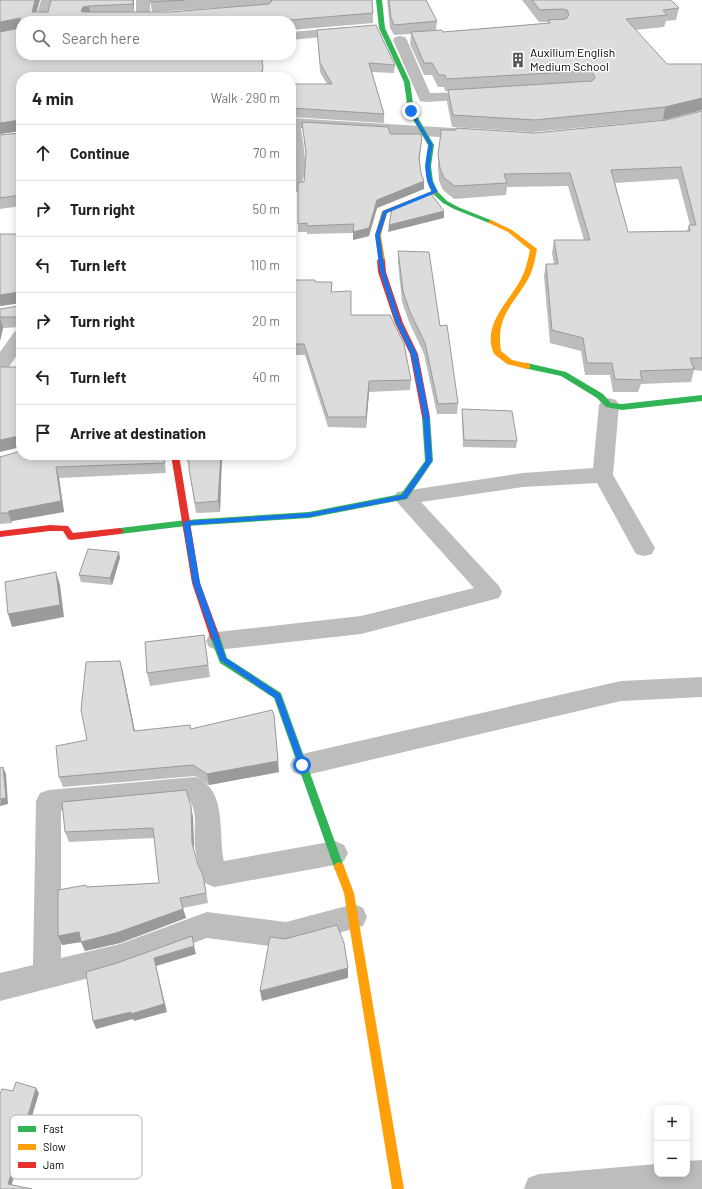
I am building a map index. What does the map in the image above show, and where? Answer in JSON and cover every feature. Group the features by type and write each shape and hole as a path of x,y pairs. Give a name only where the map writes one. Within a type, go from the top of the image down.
{"street":[{"path":"43,16 48,0"},
{"path":"143,16 144,0"},
{"path":"379,0 382,28 386,40 394,41 416,39"},
{"path":"249,11 267,10"},
{"path":"296,36 382,28"},
{"path":"394,41 425,98 489,95"},
{"path":"394,41 407,82 411,111 431,145 427,162 431,186 435,192 448,204 463,212 500,225 512,231 534,250 524,280 497,321 494,338 498,352 510,362 563,374 595,393 609,405 622,407 702,398"},
{"path":"296,123 485,135"},
{"path":"296,152 298,166 296,173"},
{"path":"404,497 429,461 426,415 414,354 399,323 382,272 378,235 384,212 435,192"},
{"path":"0,366 16,342"},
{"path":"609,405 603,475 644,548"},
{"path":"176,460 196,583 223,660 278,696 349,893 398,1189"},
{"path":"0,534 50,528 65,528 71,537 186,523 309,515 404,497 523,480 603,475"},
{"path":"217,641 361,625 491,592 404,497"},
{"path":"302,765 621,691 702,687"},
{"path":"47,974 49,801 194,788 207,806 208,847 214,875 335,853"},
{"path":"0,987 47,974 120,957 207,925 286,935 354,917"},
{"path":"539,1189 617,1186 702,1175"}],"building":[{"path":"0,0 35,0 32,12 48,12 51,0 133,0 133,4 89,6 83,7 81,11 170,12 269,4 272,1 271,0 372,0 373,13 296,19 296,16 16,16 16,19 0,22"},
{"path":"150,0 185,0 150,2"},
{"path":"389,0 426,0 437,21 394,25 391,18"},
{"path":"532,0 671,0 679,8 663,10 667,15 626,19 667,64 702,64 702,98 665,107 535,120 453,115 448,90 592,81 595,78 593,73 587,71 446,79 445,75 439,75 432,63 424,63 411,32 442,30 443,32 550,23 548,20 566,19 569,15 567,10 540,10"},
{"path":"376,25 395,65 369,63 384,114 296,108 296,84 332,84 320,63 317,30"},
{"path":"16,29 16,60 262,60 263,67 262,72 16,72 16,121 0,123 0,32"},
{"path":"702,111 702,358 690,358 694,369 640,371 642,380 615,379 612,363 587,363 583,338 552,330 546,264 558,264 554,240 590,240 570,173 504,174 507,183 455,186 444,178 440,168 438,154 441,133 440,130 456,130 456,128 535,133 666,120","holes":["681,167 696,225 689,225 690,231 628,232 611,170"]},
{"path":"302,122 388,127 390,134 420,134 422,137 419,158 421,173 424,181 377,200 369,228 353,232 354,224 307,226 307,223 298,224 298,185 299,182 304,182 306,153"},
{"path":"16,133 16,196 0,198 0,135"},
{"path":"431,194 444,211 389,225 392,209"},
{"path":"0,234 16,234 16,292 0,295"},
{"path":"398,251 429,252 440,326 447,325 458,403 438,404 425,343 410,312 403,291"},
{"path":"296,280 332,282 331,292 351,291 351,315 390,315 404,344 411,380 369,381 366,417 328,417 304,344 296,344"},
{"path":"16,306 16,317 0,317 0,309"},
{"path":"0,367 16,367 16,437 0,440"},
{"path":"462,409 512,411 517,441 464,440"},
{"path":"16,452 16,460 164,460 165,463 56,467 61,501 9,511 8,513 0,513 0,457"},
{"path":"188,460 221,460 218,501 195,503"},
{"path":"88,549 119,552 110,578 79,575"},
{"path":"56,572 60,605 8,614 5,582"},
{"path":"204,635 208,665 147,673 145,642"},
{"path":"120,661 134,731 190,725 191,729 272,710 274,715 278,761 207,774 193,765 59,777 56,746 87,740 81,710 86,662"},
{"path":"3,767 6,798 0,799 0,768"},
{"path":"186,790 191,806 192,843 198,865 203,875 206,893 180,898 183,909 116,933 81,942 79,932 58,936 58,890 86,885 87,887 159,883 153,828 65,832 62,802"},
{"path":"337,925 344,943 348,968 260,991 270,937 285,939"},
{"path":"192,936 194,946 154,958 164,1004 131,1014 131,1012 93,1021 86,972 117,963"},
{"path":"16,1082 36,1088 28,1115 10,1115 10,1177 8,1184 32,1189 0,1189 0,1094 2,1089 13,1091"}],"traffic: fast":[{"path":"379,0 382,28 407,82 411,111 431,145 428,166 430,181 435,193 445,202 456,208 491,222"},
{"path":"527,366 563,374 600,396 609,405 622,407 702,398"},
{"path":"120,531 186,523 309,515 404,497 429,461 426,417"},
{"path":"215,637 223,660 278,696 339,867"}],"traffic: slow":[{"path":"381,260 378,235 384,212 435,192"},
{"path":"491,222 510,231 534,249 530,266 525,278 501,314 496,330 495,340 497,352 510,362 527,366"},
{"path":"339,867 349,893 398,1189"}],"traffic: jam":[{"path":"381,260 382,272 399,323 414,354 426,417"},
{"path":"176,460 196,583 215,637"},
{"path":"0,534 50,528 65,528 71,537 120,531"}],"place":[{"name":"Auxilium English Medium School","path":"518,60"}],"route":[{"path":"302,765 278,696 223,660 196,583 186,523 309,515 404,497 429,461 426,415 414,354 399,323 382,272 378,235 384,212 435,192 431,186 427,162 431,145 411,111"}]}
